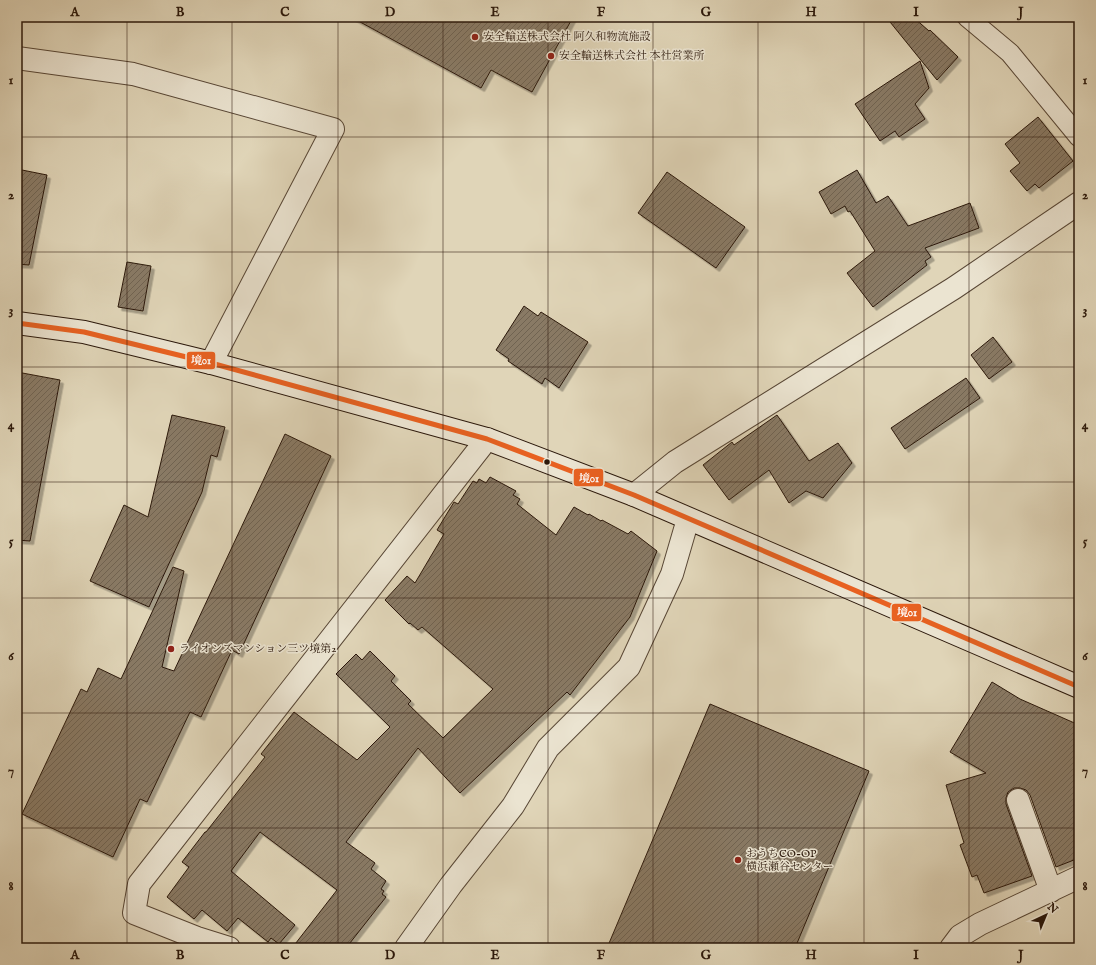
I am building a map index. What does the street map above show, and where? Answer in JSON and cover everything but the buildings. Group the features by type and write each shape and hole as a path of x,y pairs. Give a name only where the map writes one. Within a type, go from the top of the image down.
{"street":[{"path":"17,58 133,74 333,129 210,364"},
{"path":"634,495 675,462 954,288 1079,203"},
{"path":"17,323 84,332 210,364 487,439 634,495 1079,687"},
{"path":"229,948 197,938 134,912 139,884 487,439"},
{"path":"406,948 451,885 513,806 548,748 629,667 672,574 688,519"},
{"path":"1018,800 1051,891"},
{"path":"951,948 960,936 980,924 1079,877"}],"lane":[{"path":"967,17 1010,53 1079,137"}],"transit line":[{"name":"境01","path":"17,323 84,332 211,363 487,439 634,495 1079,687"}],"place":[{"name":"安全輸送株式会社 阿久和物流施設","path":"475,37"},
{"name":"安全輸送株式会社 本社営業所","path":"551,56"},
{"name":"ライオンズマンション三ツ境第2","path":"171,649"},
{"name":"おうちCO-OP 横浜瀬谷センター","path":"738,860"}]}
